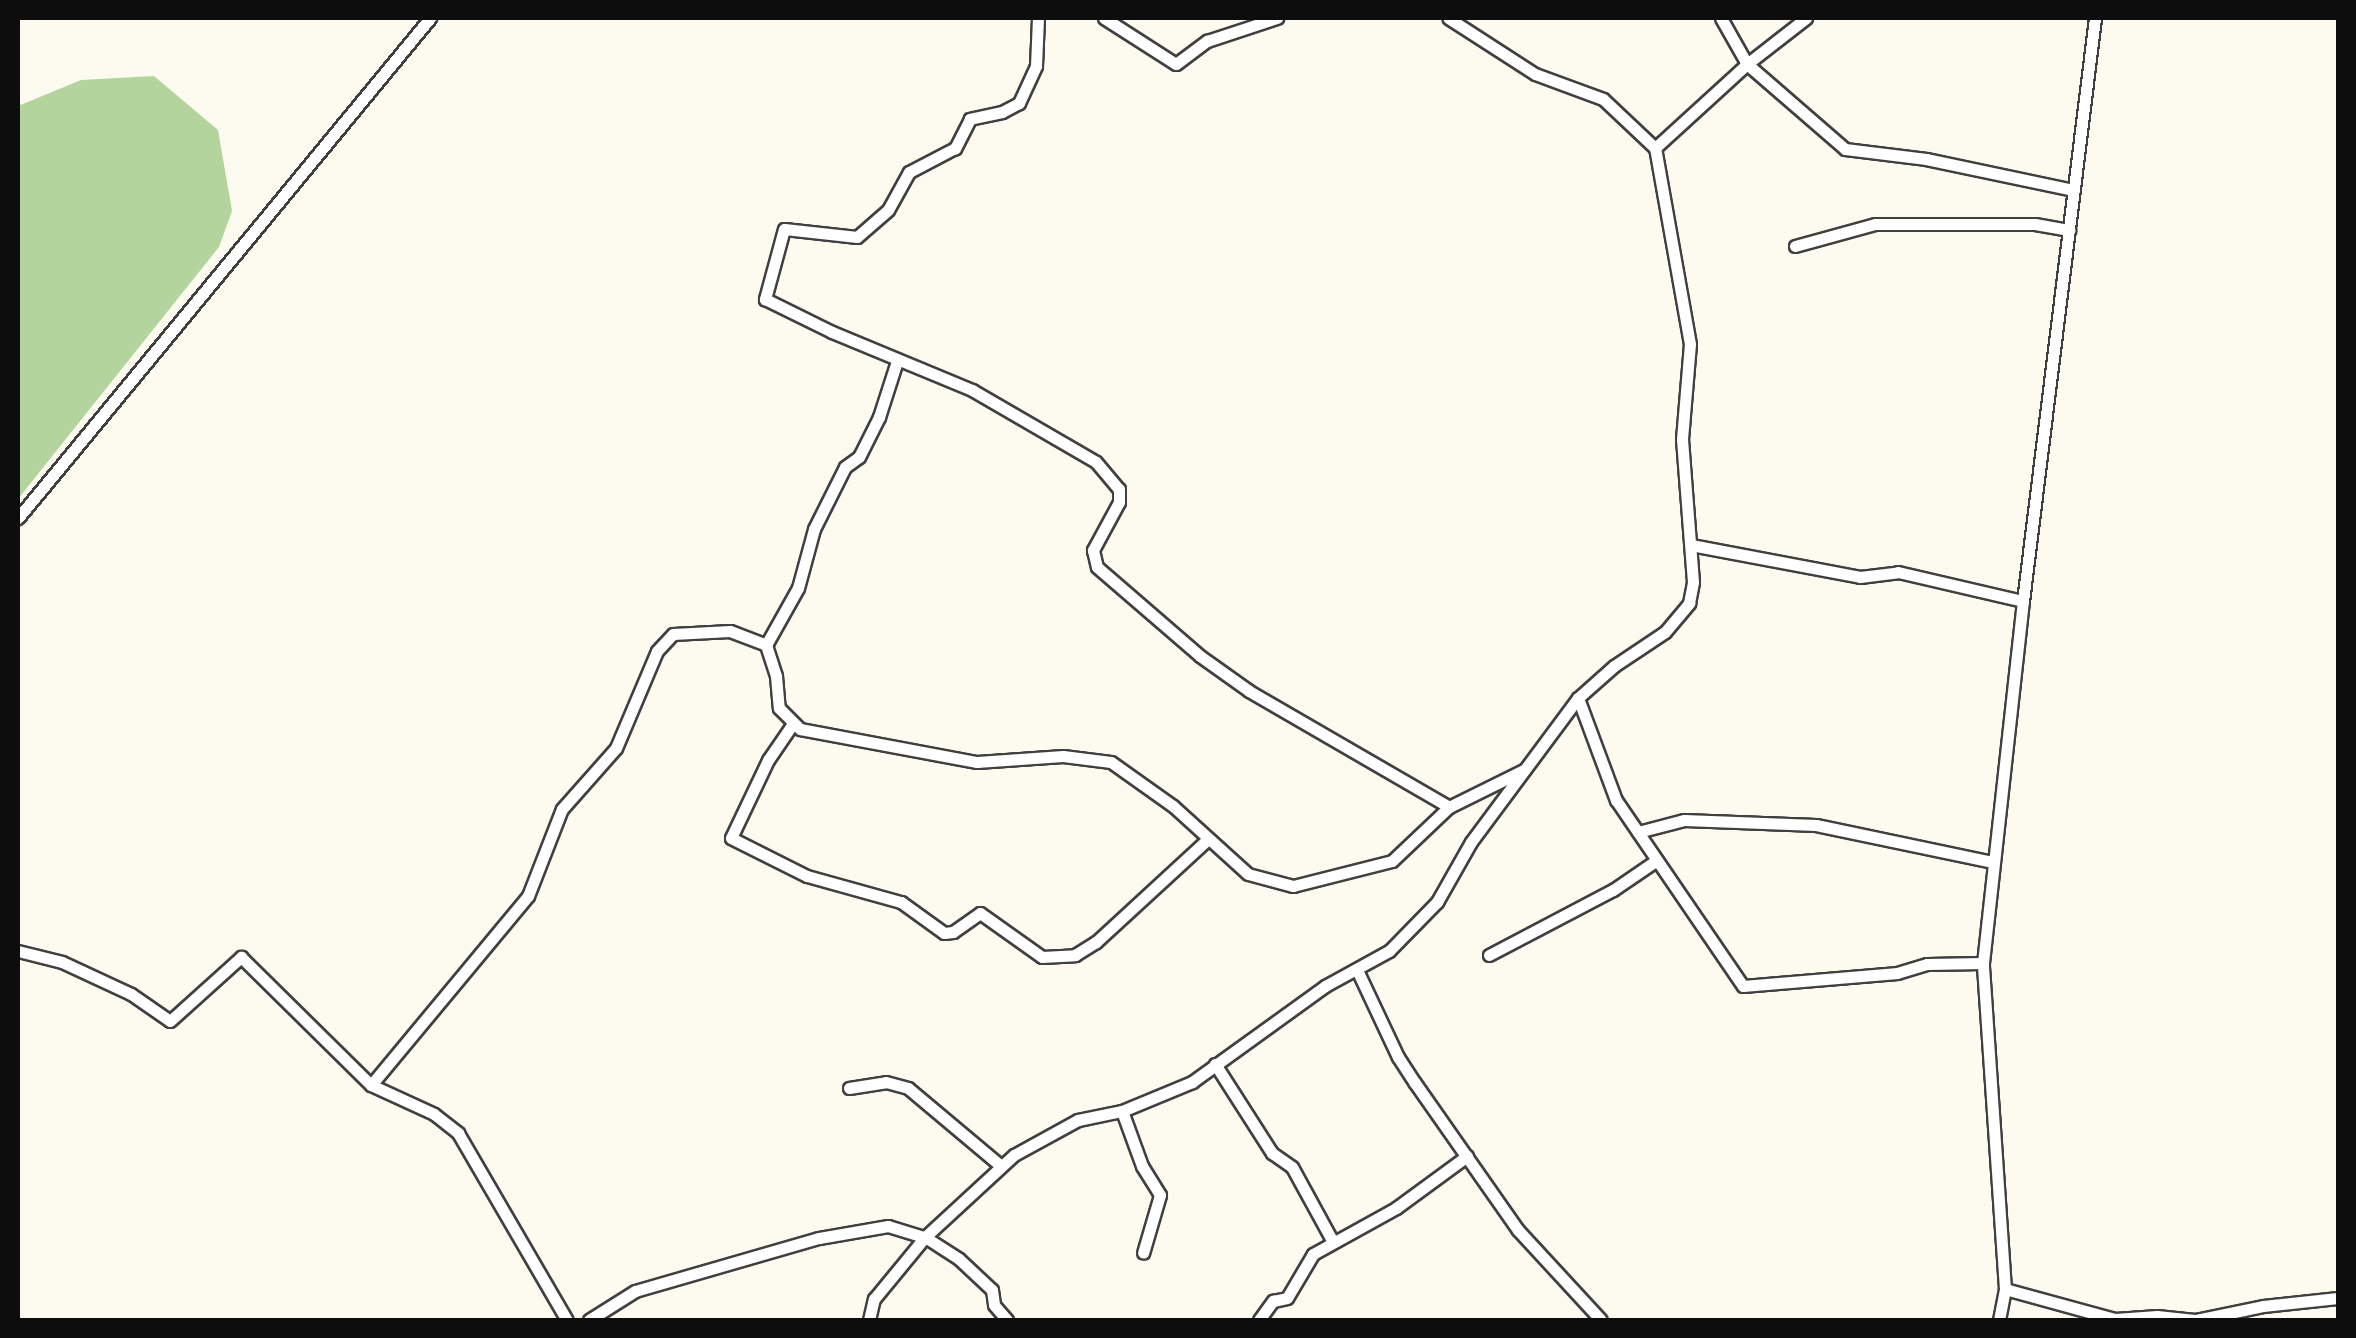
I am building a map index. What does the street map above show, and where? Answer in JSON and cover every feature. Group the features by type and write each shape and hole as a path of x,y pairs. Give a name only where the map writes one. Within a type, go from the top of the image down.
{"street":[{"path":"18,518 430,18"},
{"path":"1038,18 1036,66 1018,102 1002,112 970,119 955,148 910,172 888,210 857,237 788,228 782,233 765,298 897,361 972,390 1096,462 1119,489 1120,502 1093,550 1097,567 1200,656 1250,692 1449,807"},
{"path":"1104,18 1176,64 1207,41 1277,18"},
{"path":"869,1320 874,1299 925,1237 1001,1166 1078,1120 1122,1111 1192,1082 1325,986 1390,952 1437,902 1459,860 1578,698 1679,620 1689,603 1693,582 1682,439 1690,360 1688,312 1655,148 1603,99 1536,74 1448,18"},
{"path":"1721,18 1746,64 1845,149 1926,159 2073,190"},
{"path":"1655,148 1746,64 1806,18"},
{"path":"1999,1320 2005,1289 1983,963 2022,601 2095,18"},
{"path":"1795,246 1875,224 2035,224 2068,230"},
{"path":"897,361 879,416 859,457 846,467 814,528 798,588 766,645 779,708 792,725 978,762 1088,756 1111,762 1135,777 1248,874 1264,881 1306,885 1392,860 1449,807 1524,770"},
{"path":"1691,546 1860,577 1898,572 2022,601"},
{"path":"372,1086 528,896 562,809 616,748 664,639 673,634 730,631 766,645"},
{"path":"1578,698 1616,800 1743,986 1897,973 1926,964 1983,963"},
{"path":"792,725 768,760 731,838 807,876 901,902 944,933 953,932 980,913 1042,957 1076,955 1096,942 1208,839"},
{"path":"1638,832 1684,820 1816,825 1993,862"},
{"path":"1490,956 1613,890 1656,860"},
{"path":"18,951 62,962 131,994 170,1020 231,961 241,957 372,1086 434,1114 458,1133 567,1320"},
{"path":"1358,972 1398,1057 1518,1230 1600,1320"},
{"path":"1215,1064 1272,1153 1292,1167 1333,1242"},
{"path":"849,1088 886,1082 908,1088 1001,1166"},
{"path":"1122,1111 1142,1166 1160,1194 1143,1253"},
{"path":"1259,1320 1273,1301 1287,1298 1313,1254 1396,1208 1467,1156"},
{"path":"589,1320 634,1291 819,1238 888,1226 925,1237 959,1259 992,1290 994,1306 1006,1320"},
{"path":"2005,1289 2114,1319 2158,1316 2196,1320 2338,1298"}],"green space":[{"path":"154,76 218,130 232,211 219,247 18,499 18,106 81,80"}]}
